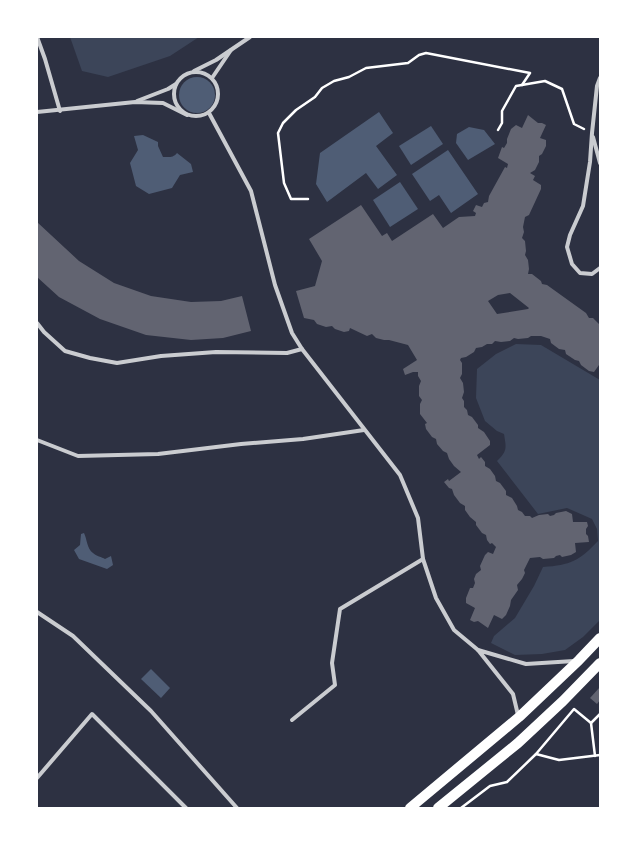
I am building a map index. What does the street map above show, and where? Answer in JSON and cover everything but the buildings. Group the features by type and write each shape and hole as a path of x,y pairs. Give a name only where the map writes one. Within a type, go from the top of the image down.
{"main road":[{"path":"410,808 519,717 600,638"},
{"path":"438,808 518,743 563,701 600,663"}],"street":[{"path":"37,37 60,111"},
{"path":"187,115 176,106 173,98 173,91 180,78 216,60 250,37"},
{"path":"212,78 232,48"},
{"path":"37,112 60,111 135,102 162,103 187,115 195,117 202,116 209,113 214,107 218,100 218,92 216,84 212,78 206,74 192,72"},
{"path":"600,78 597,86 590,162 583,206 570,235 567,247 572,264 580,273 592,274 600,268"},
{"path":"135,102 168,89 176,84"},
{"path":"209,113 251,191 275,285 292,333 302,349 400,475 418,518 423,559 436,598 454,630 478,650 513,694 519,717"},
{"path":"592,133 600,163"},
{"path":"37,323 44,332 65,351 117,363 161,356 216,352 287,353 302,349"},
{"path":"37,440 78,456 158,454 241,444 303,439 364,430"},
{"path":"292,720 335,685 332,663 340,609 423,559"},
{"path":"37,612 73,636 151,711 236,808"},
{"path":"478,650 526,664 579,660"},
{"path":"37,778 92,714 186,808"}],"path":[{"path":"308,199 291,199 284,183 278,133 283,123 296,110 315,97 322,88 334,81 349,77 366,68 408,63 419,55 426,54 530,73 522,85"},
{"path":"498,130 502,123 502,111 516,86 545,81 562,89 574,124 592,133"},
{"path":"460,808 490,786 507,782 536,754 574,709 591,723 595,756"},
{"path":"591,723 600,714"},
{"path":"536,754 559,760 600,755"}],"shaded area":[{"path":"70,37 199,37 170,56 108,77 82,71"},
{"path":"201,77 210,82 214,88 214,102 210,108 201,113 193,113 184,108 180,102 179,91 184,82 190,78"},
{"path":"379,112 393,133 376,146 397,175 378,189 366,173 327,202 316,184 320,153"},
{"path":"431,126 443,144 411,165 399,146"},
{"path":"469,127 484,130 495,144 468,160 456,143 457,134"},
{"path":"143,135 158,142 158,146 163,157 169,157 177,153 191,164 193,172 180,175 172,188 149,194 136,186 130,163 138,150 134,136"},
{"path":"448,150 478,194 451,213 439,195 430,201 412,174"},
{"path":"400,182 418,209 390,227 373,200"},
{"path":"516,344 541,345 600,380 600,620 583,637 565,650 542,654 515,655 491,643 494,636 515,618 534,586 543,567 561,565 574,561 580,557 598,541 597,529 592,519 567,508 538,514 497,461 505,451 504,434 497,431 485,421 476,398 477,369 496,354"},
{"path":"84,533 91,551 105,559 111,556 113,565 107,569 79,559 74,550 80,545 81,534"},
{"path":"151,669 170,688 161,698 141,679"}]}
